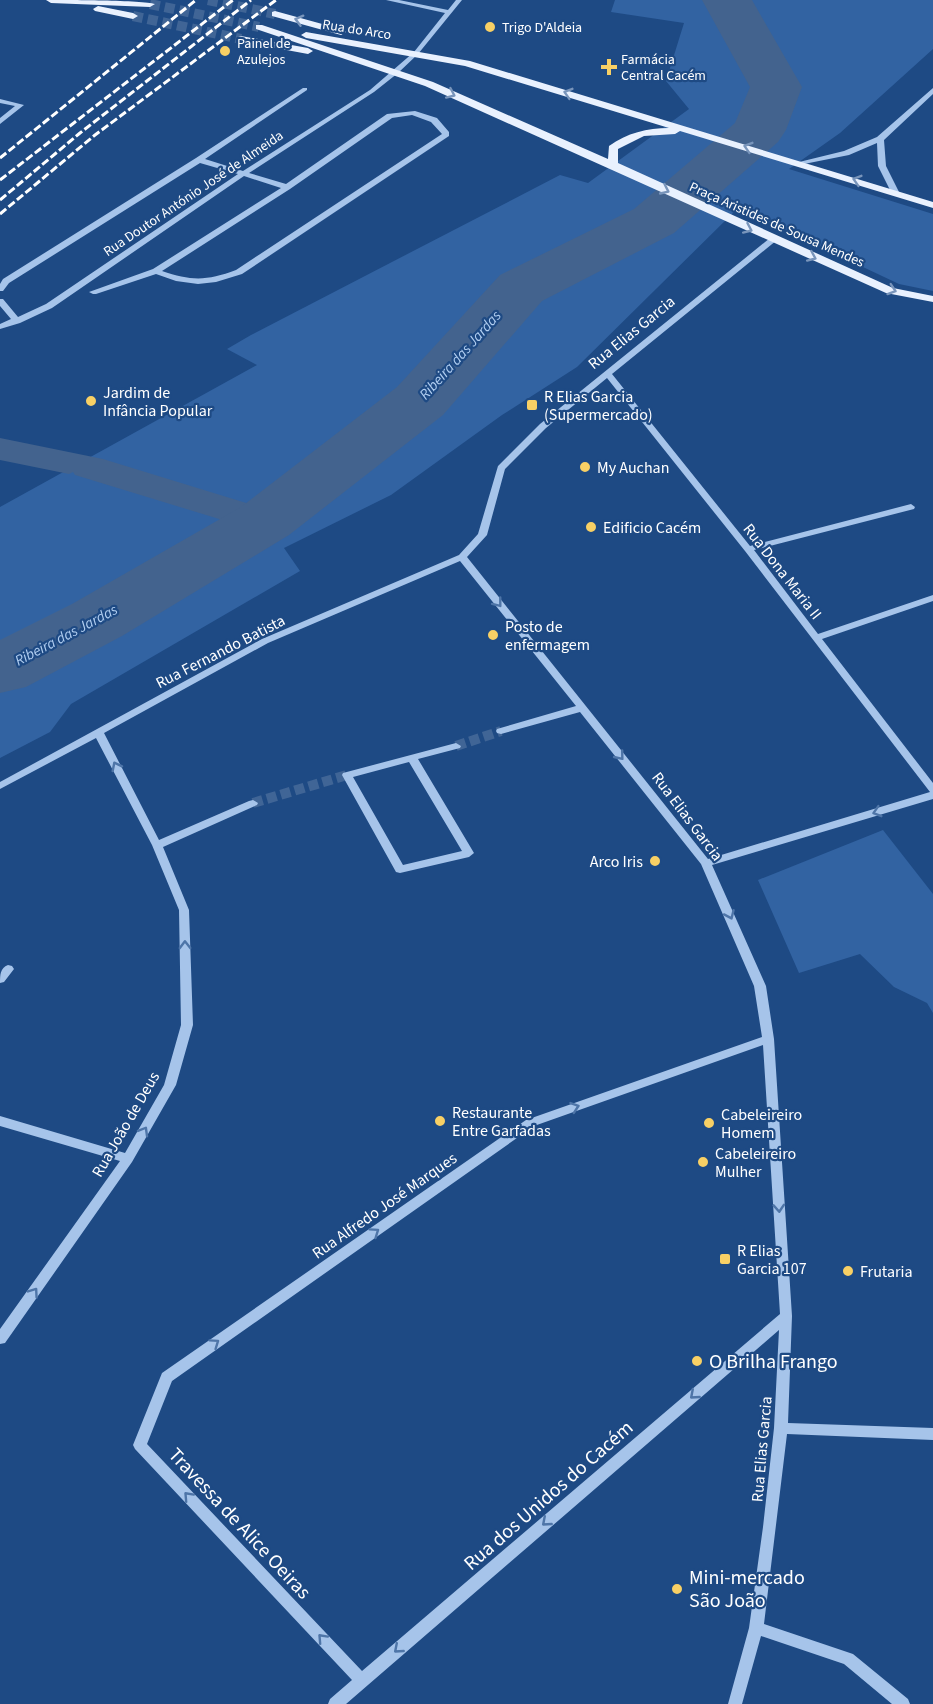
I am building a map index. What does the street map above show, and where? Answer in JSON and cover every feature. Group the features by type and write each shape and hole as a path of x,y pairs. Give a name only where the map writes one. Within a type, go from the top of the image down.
{"main road":[{"path":"50,0 150,4 133,0"},
{"path":"50,0 133,16"},
{"name":"Rua do Arco","path":"275,14 416,52"},
{"name":"Rua do Arco","path":"396,72 259,27 416,52"},
{"name":"Rua do Arco","path":"241,39 364,62"},
{"path":"416,52 474,65 933,205"},
{"name":"Praça Aristides de Sousa Mendes","path":"396,72 613,165 723,218 890,291 933,299"},
{"path":"613,165 613,148 624,139 641,133 665,130 696,132"}],"street":[{"path":"389,0 449,12"},
{"path":"416,52 459,0"},
{"name":"Rua Doutor António José de Almeida","path":"0,327 49,306 396,72 416,52"},
{"path":"0,289 6,281 199,160 305,89"},
{"path":"799,163 846,153 880,139 933,90"},
{"path":"0,100 20,105 0,122"},
{"path":"93,292 156,271 287,187 390,116 412,113 423,116 434,120 446,134 239,272 219,280 186,283 156,271"},
{"path":"880,139 882,166 895,192"},
{"path":"199,160 287,187"},
{"name":"Rua Elias Garcia","path":"735,1704 756,1628 781,1428 786,1316 768,1039 760,986 706,863 462,557 482,535 501,468 543,426 773,240"},
{"path":"0,301 16,321"},
{"name":"Rua Dona Maria II","path":"607,373 748,549 933,789"},
{"path":"748,549 911,507"},
{"name":"Rua Fernando Batista","path":"0,786 265,641 462,557"},
{"path":"816,638 933,598"},
{"path":"501,731 582,708"},
{"name":"Rua João de Deus","path":"0,1340 128,1159 170,1085 187,1025 184,910 157,845 99,733"},
{"path":"412,758 469,853 400,869 347,776 412,758 456,746"},
{"path":"706,863 933,795"},
{"path":"157,845 253,803"},
{"path":"0,979 8,969"},
{"name":"Rua Alfredo José Marques","path":"167,1377 530,1123 768,1039"},
{"path":"0,1121 128,1159"},
{"name":"Rua dos Unidos do Cacém","path":"335,1704 786,1316"},
{"name":"Travessa de Alice Oeiras","path":"167,1377 140,1445 362,1681"},
{"path":"781,1428 933,1434"},
{"path":"756,1628 848,1659 903,1704"}],"shaded area":[{"path":"615,0 933,0 933,49 840,133 789,169 933,214 933,291 899,284 776,226 735,211 577,367 502,415 391,495 284,548 300,571 71,704 50,732 0,758 0,507 257,365 227,349 251,335 560,175 588,183 689,109 666,81 684,23 611,12"},
{"path":"883,830 933,894 933,1013 927,1003 894,987 860,954 799,973 758,880"}],"waterway":[{"name":"Ribeira das Jardas","path":"0,670 97,620 265,521 420,401 521,288 654,221 759,130 776,87 727,0"},
{"path":"0,449 69,462"},
{"path":"89,467 265,521"}],"tunnel":[{"path":"208,0 275,14"},
{"path":"150,4 259,27"},
{"path":"133,16 241,39"},
{"path":"456,746 501,731"},
{"path":"253,803 347,775"}],"railway":[{"path":"0,158 196,0"},
{"path":"0,180 233,0"},
{"path":"0,200 80,133 251,0"},
{"path":"0,214 95,135 276,0"}],"place":[{"name":"Trigo D'Aldeia","path":"490,27"},
{"name":"Painel de Azulejos","path":"225,51"},
{"name":"Farmácia Central Cacém","path":"609,67"},
{"name":"Jardim de Infância Popular","path":"91,401"},
{"name":"R Elias Garcia (Supermercado)","path":"532,405"},
{"name":"My Auchan","path":"585,467"},
{"name":"Edificio Cacém","path":"591,527"},
{"name":"Posto de enfermagem","path":"493,635"},
{"name":"Arco Iris","path":"655,861"},
{"name":"Restaurante Entre Garfadas","path":"440,1121"},
{"name":"Cabeleireiro Homem","path":"709,1123"},
{"name":"Cabeleireiro Mulher","path":"703,1162"},
{"name":"R Elias Garcia 107","path":"725,1259"},
{"name":"Frutaria","path":"848,1271"},
{"name":"O Brilha Frango","path":"697,1361"},
{"name":"Mini-mercado São João","path":"677,1589"}]}
